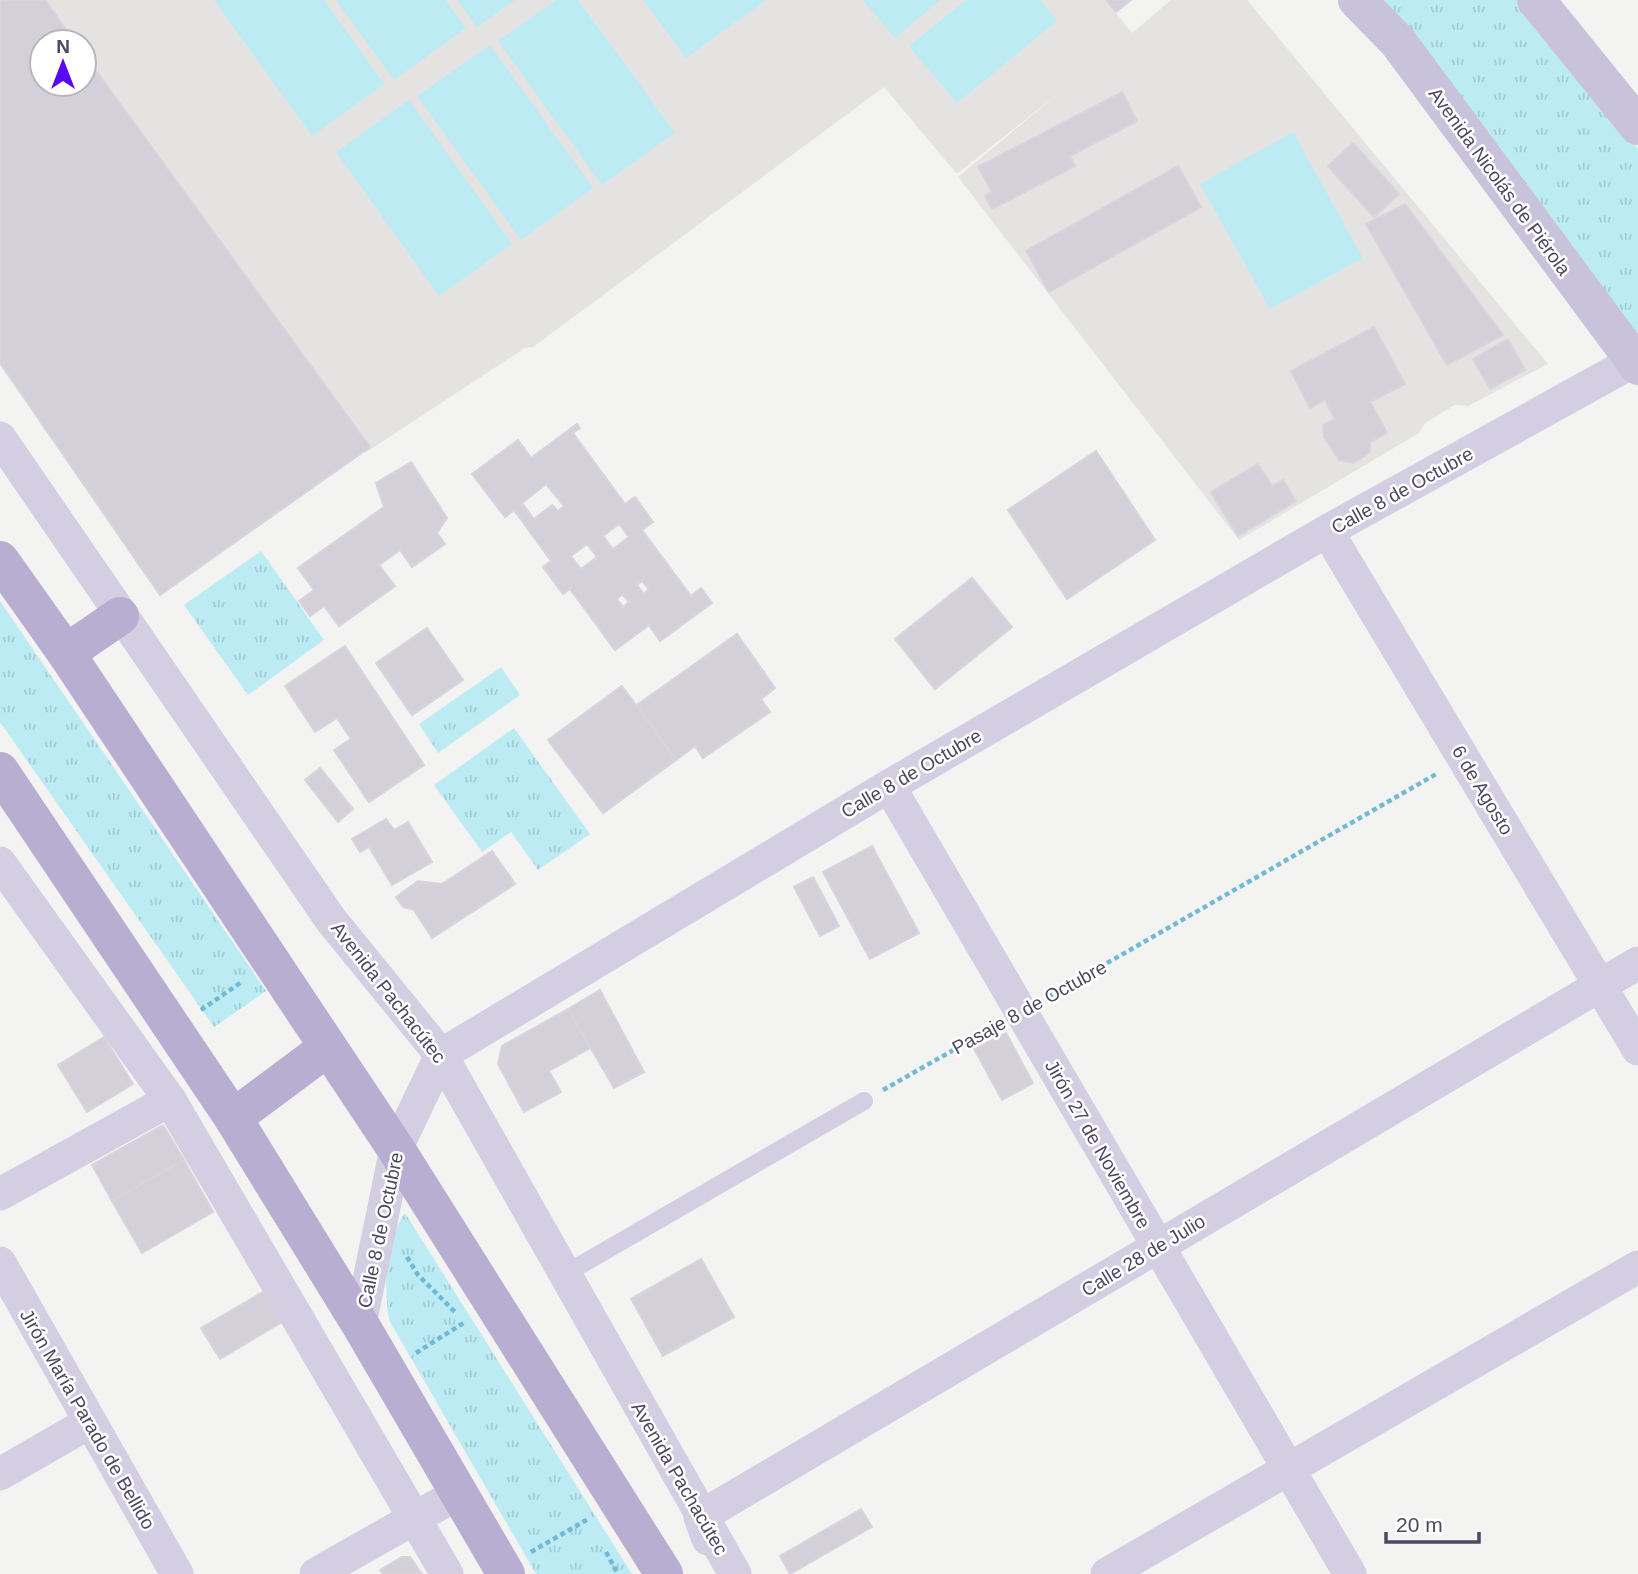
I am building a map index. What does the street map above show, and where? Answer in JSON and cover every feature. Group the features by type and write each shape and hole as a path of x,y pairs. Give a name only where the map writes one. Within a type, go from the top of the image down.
{"main road":[{"name":"Avenida Nicolás de Piérola","path":"1357,0 1398,42 1636,364"},
{"path":"1536,0 1638,126"},
{"path":"0,560 66,653 396,1149 477,1321 603,1511 664,1574"},
{"path":"66,653 120,616"},
{"path":"0,771 233,1118 461,1492 505,1571"},
{"path":"233,1118 327,1048"}],"street":[{"name":"Calle 8 de Octubre","path":"360,1324 396,1149 442,1055 888,786 1328,531 1636,364"},
{"name":"Avenida Pachacútec","path":"0,438 331,920 442,1055 700,1517 735,1574"},
{"name":"6 de Agosto","path":"1328,531 1638,1049"},
{"name":"Jirón 27 de Noviembre","path":"888,786 1350,1574"},
{"path":"0,863 170,1100 447,1574"},
{"name":"Calle 28 de Julio","path":"700,1517 1638,963"},
{"path":"0,1195 170,1100"},
{"name":"Jirón María Parado de Bellido","path":"0,1263 177,1574"},
{"path":"1107,1574 1638,1267"},
{"path":"0,1474 90,1422"},
{"path":"316,1574 461,1492"},
{"path":"700,1517 722,1574"}],"lane":[{"path":"565,1274 864,1101"}],"path":[{"name":"Pasaje 8 de Octubre","path":"864,1101 1464,758"},
{"path":"173,1028 272,960"},
{"path":"382,1218 418,1275 477,1321 386,1371"},
{"path":"580,1509 603,1511"},
{"path":"594,1531 603,1511"},
{"path":"505,1571 603,1511"},
{"path":"600,1542 618,1574"}],"shaded area":[{"path":"36,0 1106,0 1132,33 1171,0 1247,0 1548,364 1468,406 1455,405 1425,423 1419,433 1239,540 958,177 1060,92 957,174 884,87 533,347 525,348 365,453 98,85 98,28 57,28"}],"green space":[{"path":"214,0 324,0 384,84 312,136"},
{"path":"336,0 445,0 466,28 394,80"},
{"path":"457,0 515,0 477,27"},
{"path":"556,0 578,0 675,133 602,185 498,41"},
{"path":"643,0 766,0 686,58"},
{"path":"863,0 940,0 895,38"},
{"path":"966,0 1040,0 1057,21 957,103 909,46"},
{"path":"1376,0 1519,0 1638,149 1638,338"},
{"path":"490,45 593,188 521,240 417,96"},
{"path":"409,100 512,244 439,296 336,152"},
{"path":"1293,132 1363,258 1270,309 1200,184"},
{"path":"261,551 324,640 248,695 184,605"},
{"path":"0,601 266,991 214,1027 0,722"},
{"path":"501,667 520,695 438,753 419,724"},
{"path":"514,728 590,834 538,870 511,832 482,852 434,785"},
{"path":"405,1213 632,1574 536,1574 389,1320 386,1293 389,1250"}],"building":[{"path":"0,0 45,0 65,28 28,28 28,98 98,98 98,73 370,447 160,595 0,363"},
{"path":"1106,0 1131,0 1116,12"},
{"path":"1122,92 1137,121 1070,156 1075,166 992,209 985,196 992,192 978,167"},
{"path":"1353,143 1399,194 1374,217 1328,166"},
{"path":"1178,166 1201,207 1049,292 1026,251"},
{"path":"1405,204 1503,335 1447,365 1366,224"},
{"path":"1374,327 1405,384 1370,402 1387,433 1370,442 1370,452 1354,463 1339,460 1324,437 1323,425 1335,419 1325,400 1310,408 1291,371"},
{"path":"1508,339 1525,370 1490,389 1473,359"},
{"path":"577,424 580,428 573,433 625,504 635,497 653,522 642,530 691,596 701,588 712,603 660,641 649,625 615,650 570,589 563,594 543,567 551,561 514,510 505,517 472,474 518,440 531,458","holes":["546,484 564,506 558,511 552,505 534,519 522,503","619,524 629,537 613,549 603,536","587,544 597,557 581,569 571,556","642,581 649,589 644,594 637,585","622,594 629,602 623,607 617,599"]},
{"path":"1096,451 1155,540 1067,599 1008,510"},
{"path":"411,462 447,518 437,533 445,544 412,567 400,550 379,565 395,586 339,626 324,606 310,616 299,601 314,590 298,568 384,507 376,483"},
{"path":"1258,464 1272,486 1283,480 1296,501 1238,536 1211,492"},
{"path":"972,578 1012,627 935,689 895,639"},
{"path":"427,628 463,680 412,715 376,663"},
{"path":"737,634 775,688 761,699 770,712 703,758 695,746 676,760 637,705"},
{"path":"345,646 424,765 369,802 334,750 351,739 337,718 315,732 285,686"},
{"path":"622,686 676,760 603,813 548,740"},
{"path":"320,768 353,809 338,822 305,780"},
{"path":"386,819 394,830 408,822 432,862 392,885 369,847 360,852 352,839"},
{"path":"872,846 919,933 870,959 823,872"},
{"path":"492,851 515,884 432,938 414,910 403,907 396,897 418,881 442,884"},
{"path":"813,877 839,926 820,936 794,887"},
{"path":"600,990 644,1072 614,1088 568,1009"},
{"path":"568,1009 590,1048 549,1071 561,1092 524,1112 498,1064 502,1046"},
{"path":"1006,1033 1033,1083 1002,1100 974,1049"},
{"path":"104,1037 133,1084 87,1112 58,1065"},
{"path":"163,1125 184,1160 112,1201 92,1165"},
{"path":"184,1160 213,1212 142,1253 112,1201"},
{"path":"701,1259 734,1317 663,1356 631,1299"},
{"path":"263,1292 282,1322 220,1359 201,1328"},
{"path":"861,1509 872,1527 790,1574 780,1556"},
{"path":"402,1557 410,1557 422,1574 383,1574 380,1570"}]}
